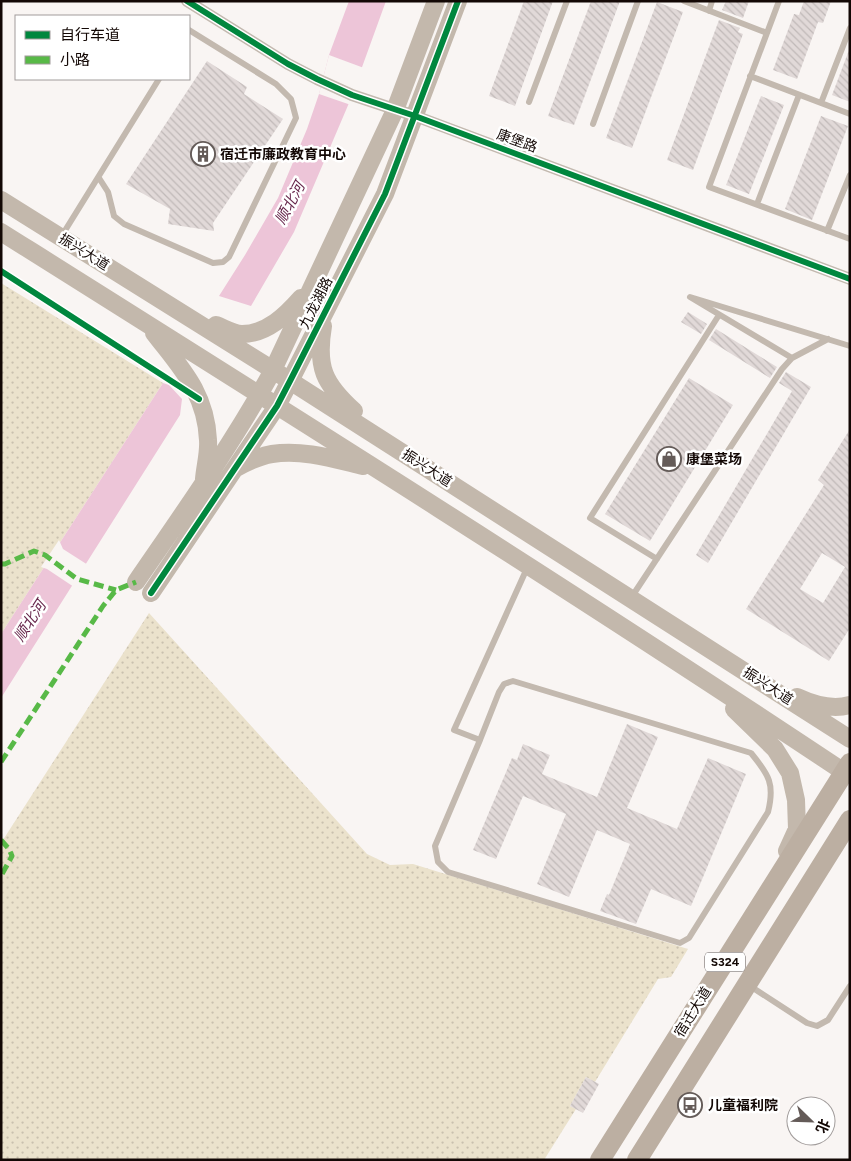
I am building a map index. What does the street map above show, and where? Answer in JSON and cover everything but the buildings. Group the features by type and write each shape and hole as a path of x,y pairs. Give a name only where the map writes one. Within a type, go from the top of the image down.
{"main road":[{"name":"九龙湖路","path":"136,582 203,484 273,370 395,110 436,1"},
{"name":"九龙湖路","path":"151,593 277,406 326,312 386,194 458,1"},
{"name":"振兴大道","path":"1,200 387,442 850,739"},
{"name":"振兴大道","path":"1,232 847,768"},
{"path":"177,310 241,334 258,332 275,323 288,312 314,282"},
{"path":"326,312 320,344 322,363 327,381 337,396 387,442"},
{"path":"146,323 190,379 199,399 206,423 208,442 203,484"},
{"path":"236,468 256,458 271,454 293,452 320,456 379,470"},
{"path":"718,654 807,702 816,705 850,705"},
{"path":"697,674 775,749 790,773 796,800 797,828 764,900"},
{"name":"宿迁大道","path":"600,1160 847,768"},
{"name":"S324","path":"637,1160 850,820"}],"street":[{"name":"康堡路","path":"187,1 288,64 352,95 415,116 850,279"}],"lane":[{"path":"529,102 567,1"},
{"path":"593,124 638,1"},
{"path":"684,1 767,32"},
{"path":"709,11 712,1"},
{"path":"778,1 709,187 850,239"},
{"path":"821,103 850,28"},
{"path":"98,178 108,192 114,216 124,224 213,263 223,262 230,257 296,118 291,99 276,84 190,31"},
{"path":"750,76 850,114"},
{"path":"61,237 158,80"},
{"path":"757,204 799,95"},
{"path":"828,231 850,175"},
{"path":"792,358 690,297 850,346"},
{"path":"657,559 590,518 719,315"},
{"path":"631,599 782,369 792,358 828,339"},
{"path":"480,740 454,730 528,565"},
{"path":"513,681 751,753 767,776 772,788 772,796 768,812 689,938 680,943 448,872 438,862 435,846 480,740 504,684 513,681"},
{"path":"747,984 807,1023 817,1026 828,1020 850,986"}],"shaded area":[{"path":"1,283 163,383 1,634"},
{"path":"149,613 367,854 390,865 413,864 688,949 671,977 658,979 595,1082 586,1077 570,1106 576,1109 544,1160 1,1160 1,843"}],"water":[{"name":"顺北河","path":"349,1 386,1 349,103 294,232 251,306 219,296 278,198 307,129 319,94 329,55"},
{"name":"顺北河","path":"163,383 169,385 182,399 180,415 1,698 1,634"}],"pier":[{"path":"329,55 364,68 351,105 319,94"},
{"path":"59,540 63,549 88,565 74,587 41,567"}],"marked path":[{"path":"1,564 34,551 45,555 77,579 116,590"},
{"path":"1,762 103,606 116,590 136,582"},
{"path":"1,840 12,856 1,876"}],"cycle path":[{"path":"187,1 288,64 352,95 415,116 850,279"},
{"path":"151,593 277,406 290,381 385,194 458,1"},
{"path":"1,271 199,399"}],"place":[{"name":"宿迁市廉政教育中心","path":"203,154"},
{"name":"康堡菜场","path":"669,459"},
{"name":"儿童福利院","path":"690,1105"}]}
